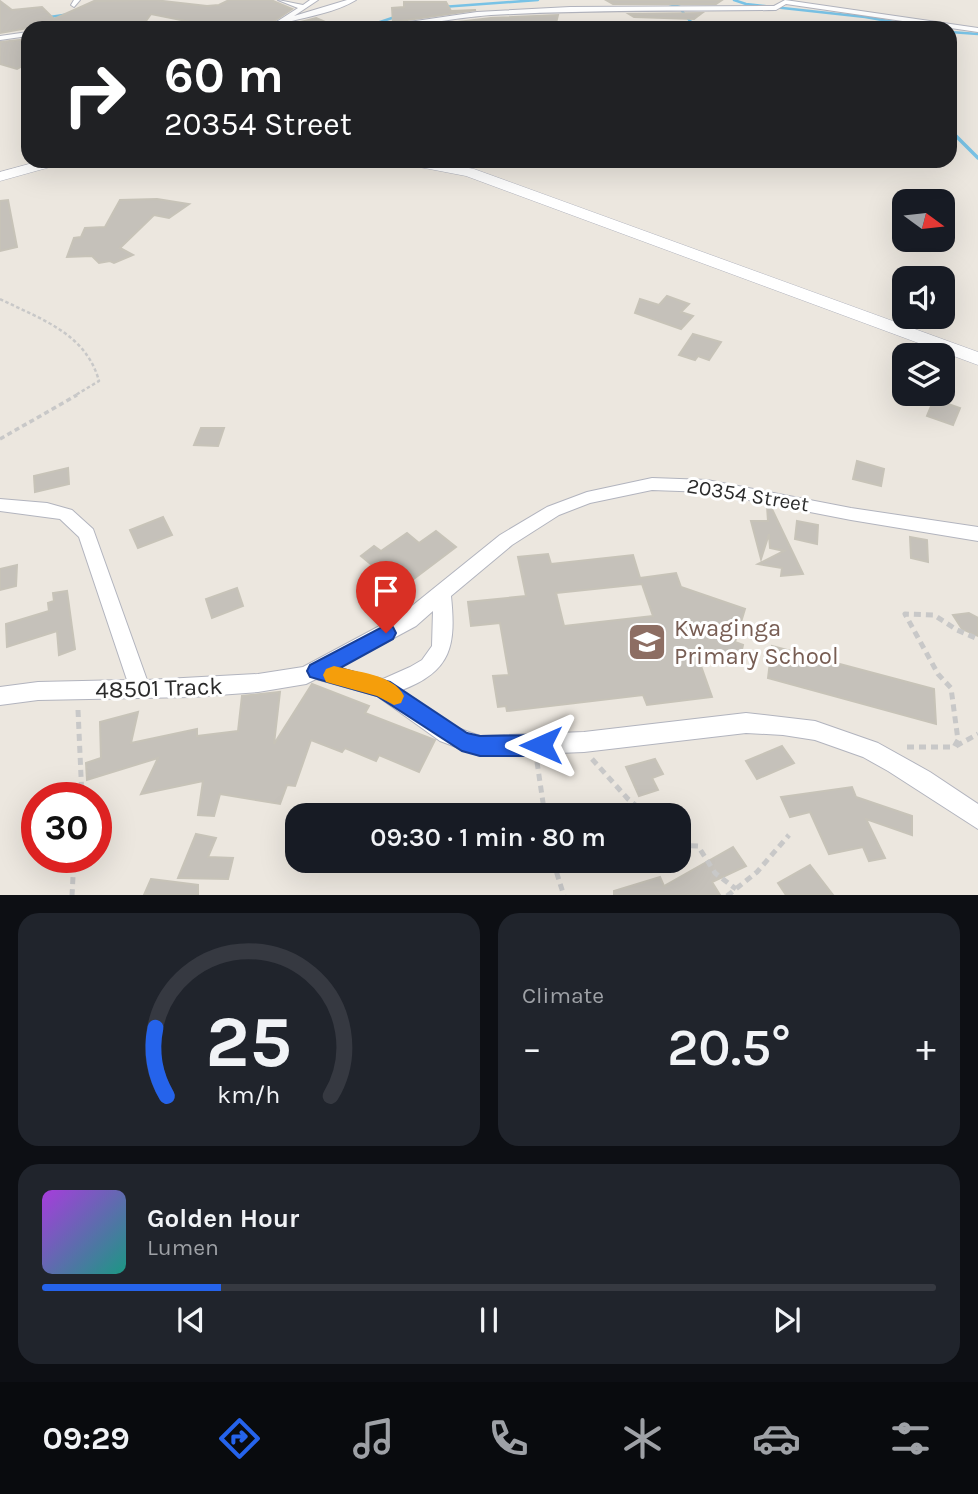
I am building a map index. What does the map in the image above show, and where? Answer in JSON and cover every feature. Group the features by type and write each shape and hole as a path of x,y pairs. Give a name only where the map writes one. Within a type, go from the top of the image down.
{"street":[{"path":"281,0 304,7"},
{"path":"283,21 315,0"},
{"path":"283,21 321,12 353,0"},
{"path":"424,21 477,14 570,9 782,4 910,21"},
{"path":"957,27 978,30"},
{"path":"0,38 21,35"},
{"path":"0,177 32,168"},
{"path":"444,168 469,172 978,359"},
{"name":"20354 Street","path":"317,671 409,620 506,540 553,511 587,498 652,484 707,486 851,514 978,534"},
{"path":"0,505 47,509 66,514 87,534 140,690"},
{"path":"383,688 424,671 438,656 445,633 441,595"},
{"path":"317,671 383,688 462,741 480,746 584,742 746,723 772,723 828,732 877,752 978,818"},
{"name":"48501 Track","path":"0,696 38,691 140,690 258,683 317,671"}],"path":[{"path":"0,299 69,333 96,370 99,381 0,439"},
{"path":"954,747 958,740 951,688 937,674 905,614 934,615 957,630 978,639"},
{"path":"81,782 76,714 87,690"},
{"path":"877,752 924,745 954,747 978,734"},
{"path":"584,742 597,767 633,803"},
{"path":"512,745 531,752 537,760 543,803"},
{"path":"727,895 757,872 789,835"},
{"path":"691,846 698,846 715,873 736,889"},
{"path":"72,895 73,873"},
{"path":"557,873 564,895"}],"building":[{"path":"154,0 207,6 219,5 229,0 271,0 292,9 274,21 186,21 151,14 146,21 21,21 21,29 0,33 0,1 12,10 42,7 54,19 94,1"},
{"path":"606,0 722,0 716,4 613,4"},
{"path":"404,2 446,2 451,11 476,10 393,21 392,8 404,7"},
{"path":"702,13 694,19 634,17 629,14"},
{"path":"558,15 556,21 466,21"},
{"path":"21,40 21,67 17,69 0,64 0,42"},
{"path":"157,199 189,204 169,218 154,215 120,248 133,255 114,263 99,263 92,256 67,257 74,238 81,237 85,228 105,227 120,200"},
{"path":"8,200 17,247 0,251 0,201"},
{"path":"667,296 689,304 681,312 693,316 681,329 635,313 640,299 659,305"},
{"path":"693,334 721,342 709,360 698,356 695,360 679,355"},
{"path":"931,406 960,408 953,425 927,416"},
{"path":"201,428 224,428 218,446 194,445"},
{"path":"857,461 884,469 881,486 853,479"},
{"path":"68,468 69,484 35,492 34,476"},
{"path":"767,506 771,507 803,574 781,576 782,568 758,564 784,551 770,548 769,534 761,559 751,521 768,521"},
{"path":"163,517 172,535 138,548 130,530"},
{"path":"797,521 818,525 817,544 795,539"},
{"path":"436,531 456,547 411,581 406,577 396,585 361,556 374,546 381,551 407,533 419,543"},
{"path":"910,537 927,540 928,562 911,558"},
{"path":"548,554 551,564 633,555 640,578 676,573 681,587 745,609 735,642 743,645 739,663 695,649 712,697 647,705 643,695 507,711 506,706 498,707 493,676 509,675 500,623 471,626 468,602 526,596 518,557","holes":["642,584 653,616 564,626 556,593"]},
{"path":"17,565 16,586 0,590 0,569"},
{"path":"237,588 243,606 212,618 206,599"},
{"path":"67,591 75,649 59,655 57,631 7,647 6,624 49,611 48,603 54,601 53,593"},
{"path":"969,613 978,618 978,636 962,629 953,615"},
{"path":"772,646 934,689 936,724 768,678"},
{"path":"312,684 369,706 365,713 435,740 419,772 379,755 376,761 345,748 342,752 311,740 295,786 287,785 280,804 220,794 214,816 198,815 203,781 141,794 158,758 87,780 86,763 101,758 100,722 138,712 131,743 197,729 197,736 238,731 242,696 280,692 274,744"},
{"path":"782,746 794,763 757,779 746,761"},
{"path":"655,759 663,774 652,778 658,790 639,796 626,767"},
{"path":"852,787 856,797 912,816 912,835 866,819 885,858 869,861 863,847 829,854 810,812 790,817 781,797"},
{"path":"196,834 216,838 208,857 233,858 228,879 178,878"},
{"path":"733,847 746,866 712,882 720,895 614,895 614,891 660,877 664,886"},
{"path":"810,865 833,895 786,895 778,883"},
{"path":"151,879 198,885 198,895 144,895"}],"waterway":[{"path":"442,7 538,0"},
{"path":"656,0 680,7"},
{"path":"734,0 746,4 888,21"},
{"path":"682,11 690,21"},
{"path":"43,18 77,13"},
{"path":"383,21 398,16"},
{"path":"957,32 978,34"},
{"path":"957,137 978,158"}],"slow traffic":[{"path":"334,675 383,688 394,696"}],"place":[{"name":"Kwaginga Primary School","path":"647,642"}],"route":[{"path":"386,633 317,671 383,688 462,741 480,746 541,745"}]}
